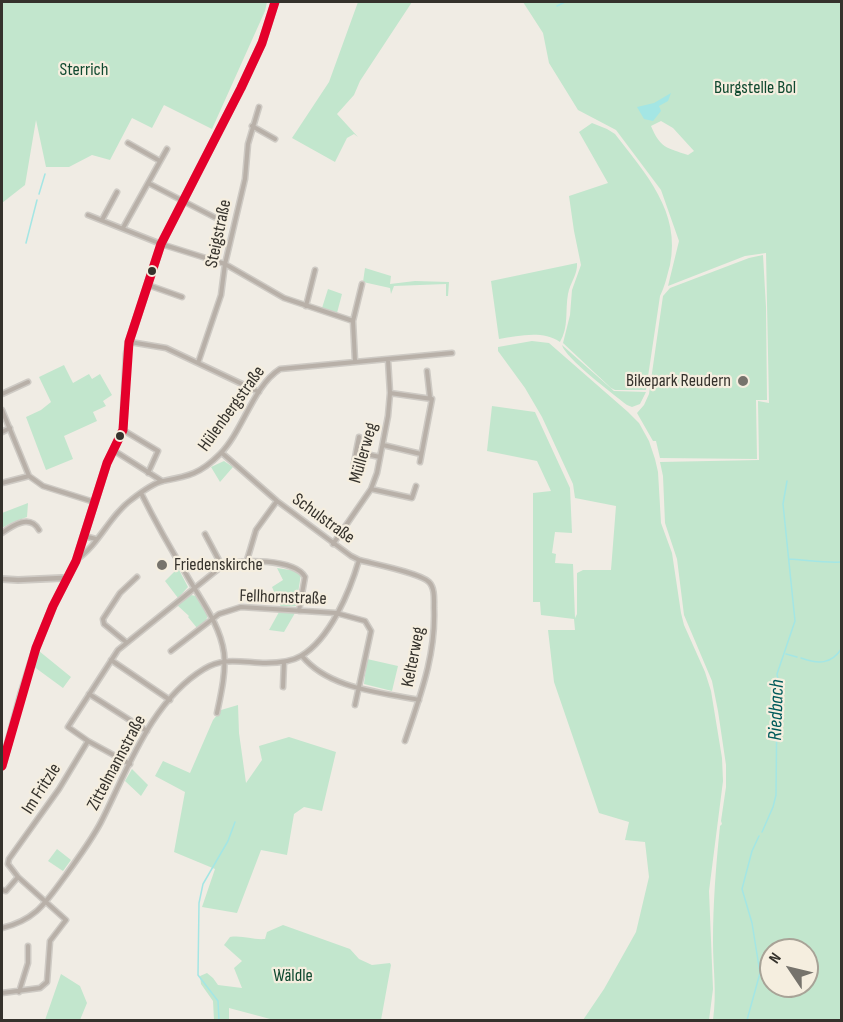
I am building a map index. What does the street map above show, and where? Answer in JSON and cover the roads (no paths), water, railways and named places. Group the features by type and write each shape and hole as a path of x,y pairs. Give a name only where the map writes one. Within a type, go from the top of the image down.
{"main road":[{"path":"2,766 29,669 45,626 76,561 112,450 123,430 129,342 161,244 262,43 275,2"}],"street":[{"name":"Steigstraße","path":"198,363 221,295 225,264 245,179 252,126 259,107"},
{"path":"252,126 274,139"},
{"path":"128,143 160,161"},
{"path":"123,228 167,149"},
{"path":"148,183 214,217"},
{"path":"102,220 117,192"},
{"path":"88,214 161,244 225,264 284,298 353,321"},
{"path":"306,306 315,270"},
{"path":"355,361 353,321 362,284"},
{"path":"147,285 182,297"},
{"path":"129,342 166,348 259,393"},
{"name":"Hülenbergstraße","path":"76,561 82,557 118,511 141,493 162,481 180,479 197,472 222,453 272,374 280,369 452,353"},
{"name":"Müllerweg","path":"333,544 371,489 383,446 390,393 388,360"},
{"path":"420,462 432,399 427,371"},
{"path":"2,394 28,382"},
{"path":"390,393 430,398"},
{"path":"2,410 29,476 43,486 95,503"},
{"path":"2,432 10,428"},
{"path":"123,430 158,451 148,473"},
{"path":"354,464 359,437"},
{"path":"383,446 421,454"},
{"path":"112,450 162,481"},
{"path":"356,452 380,457"},
{"name":"Schulstraße","path":"222,453 277,501 333,544 359,560 425,579"},
{"path":"2,483 29,476"},
{"path":"371,489 412,498 416,486"},
{"path":"141,493 163,536 212,618 222,643 224,662 217,713"},
{"path":"247,560 255,530 277,501"},
{"path":"2,533 27,521 34,523 39,530"},
{"path":"205,534 222,566"},
{"path":"84,536 96,539"},
{"path":"130,764 88,741 68,726 111,660 126,642 230,562 247,560 291,566 302,570 306,577 299,611"},
{"name":"Zittelmannstraße","path":"2,928 21,923 46,903 92,837 147,731 170,700 192,677 205,668 224,662 284,662 302,656 318,640 351,588 359,560"},
{"path":"126,642 104,624 103,619 120,593 137,577"},
{"path":"2,579 66,579"},
{"name":"Kelterweg","path":"405,741 419,700 435,637 433,589 425,579"},
{"name":"Fellhornstraße","path":"171,651 212,618 241,607 336,613 365,621 371,630 355,705"},
{"path":"302,656 321,673 360,688 419,700"},
{"path":"111,660 170,700"},
{"path":"283,687 284,662"},
{"path":"89,694 147,731"},
{"name":"Im Fritzle","path":"18,877 9,867 9,859 59,789 88,741"},
{"path":"2,890 6,891 18,877 66,920 50,941 47,982 43,988 2,993"},
{"path":"19,992 28,963 28,946"}],"water":[{"path":"671,93 668,101 659,106 661,111 653,121 644,119 637,107 654,103"}],"waterway":[{"path":"557,6 565,2"},
{"path":"39,194 45,174"},
{"path":"26,243 37,200"},
{"name":"Riedbach","path":"762,832 776,795 779,686 777,674 795,621 783,504 787,481"},
{"path":"789,559 842,562"},
{"path":"801,658 824,662 833,658 842,648"},
{"path":"786,654 797,657"},
{"path":"219,1020 218,1001 198,975 199,903 203,884 228,841 235,822"},
{"name":"Riedbach","path":"747,1020 760,973 752,923 742,889 752,851 759,836"}],"place":[{"name":"Bikepark Reudern","path":"743,381"},
{"name":"Friedenskirche","path":"162,565"}],"park label":[{"name":"Sterrich","path":"84,70"},
{"name":"Burgstelle Bol","path":"755,88"},
{"name":"Wäldle","path":"293,976"}]}
